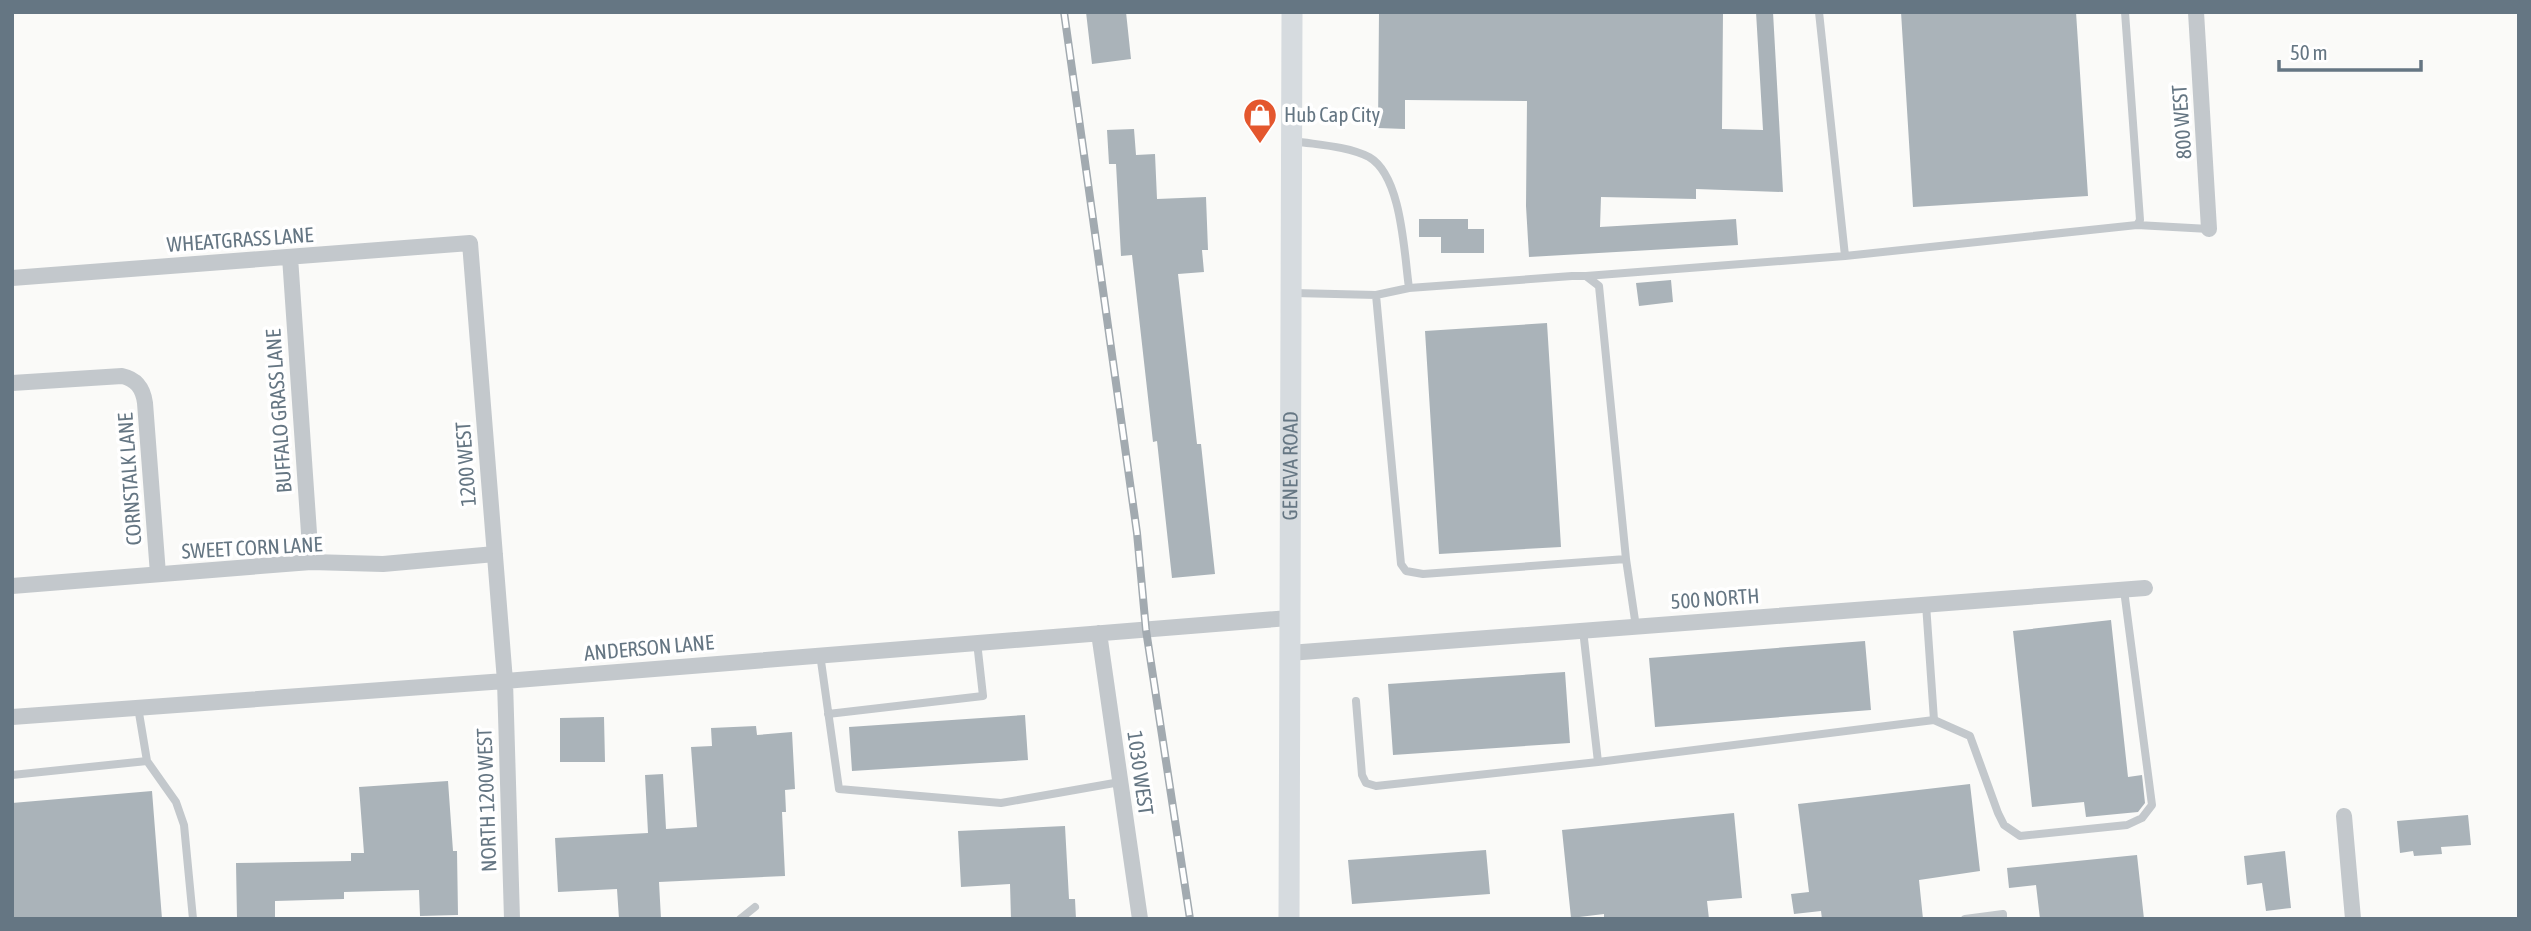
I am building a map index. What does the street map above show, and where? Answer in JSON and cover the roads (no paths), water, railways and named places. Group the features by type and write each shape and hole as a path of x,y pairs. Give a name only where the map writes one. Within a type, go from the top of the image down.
{"main road":[{"name":"GENEVA ROAD","path":"1289,919 1292,12"}],"street":[{"name":"800 WEST","path":"2196,12 2209,229"},
{"name":"WHEATGRASS LANE","path":"12,278 470,243"},
{"name":"1200 WEST","path":"470,243 505,681"},
{"name":"BUFFALO GRASS LANE","path":"290,257 311,562"},
{"name":"CORNSTALK LANE","path":"12,383 122,376 132,379 140,386 145,403 158,574"},
{"name":"SWEET CORN LANE","path":"12,586 311,562 359,565 495,554"},
{"name":"500 NORTH","path":"1289,653 2145,588"},
{"name":"ANDERSON LANE","path":"12,717 505,681 1289,618"},
{"name":"1030 WEST","path":"1099,633 1140,919"},
{"name":"NORTH 1200 WEST","path":"505,681 512,919"},
{"path":"2344,816 2353,919"}],"lane":[{"path":"1819,12 1845,256"},
{"path":"2125,12 2140,220 2137,225"},
{"path":"1292,140 1346,150 1370,158 1388,177 1396,200 1409,288"},
{"path":"1291,293 1376,295 1409,288 1845,256 2137,225 2209,229"},
{"path":"1586,276 1600,286 1626,559 1636,626"},
{"path":"1376,295 1401,564 1406,571 1423,574 1626,559"},
{"path":"1356,701 1362,775 1366,783 1376,786 1598,762 1934,720 1970,736 2004,825 2020,836 2127,825 2142,818 2152,805 2124,590"},
{"path":"1926,604 1934,720"},
{"path":"1583,630 1598,762"},
{"path":"828,714 983,696 977,642"},
{"path":"820,654 839,789 1001,803 1121,782"},
{"path":"138,707 147,761 176,803 184,825 193,919"},
{"path":"12,775 147,761"},
{"path":"740,919 755,907"},
{"path":"1965,919 2003,914 2003,919"}],"railway":[{"path":"1064,12 1137,533 1146,630 1190,919"}],"place":[{"name":"Hub Cap City","path":"1260,145"}]}
